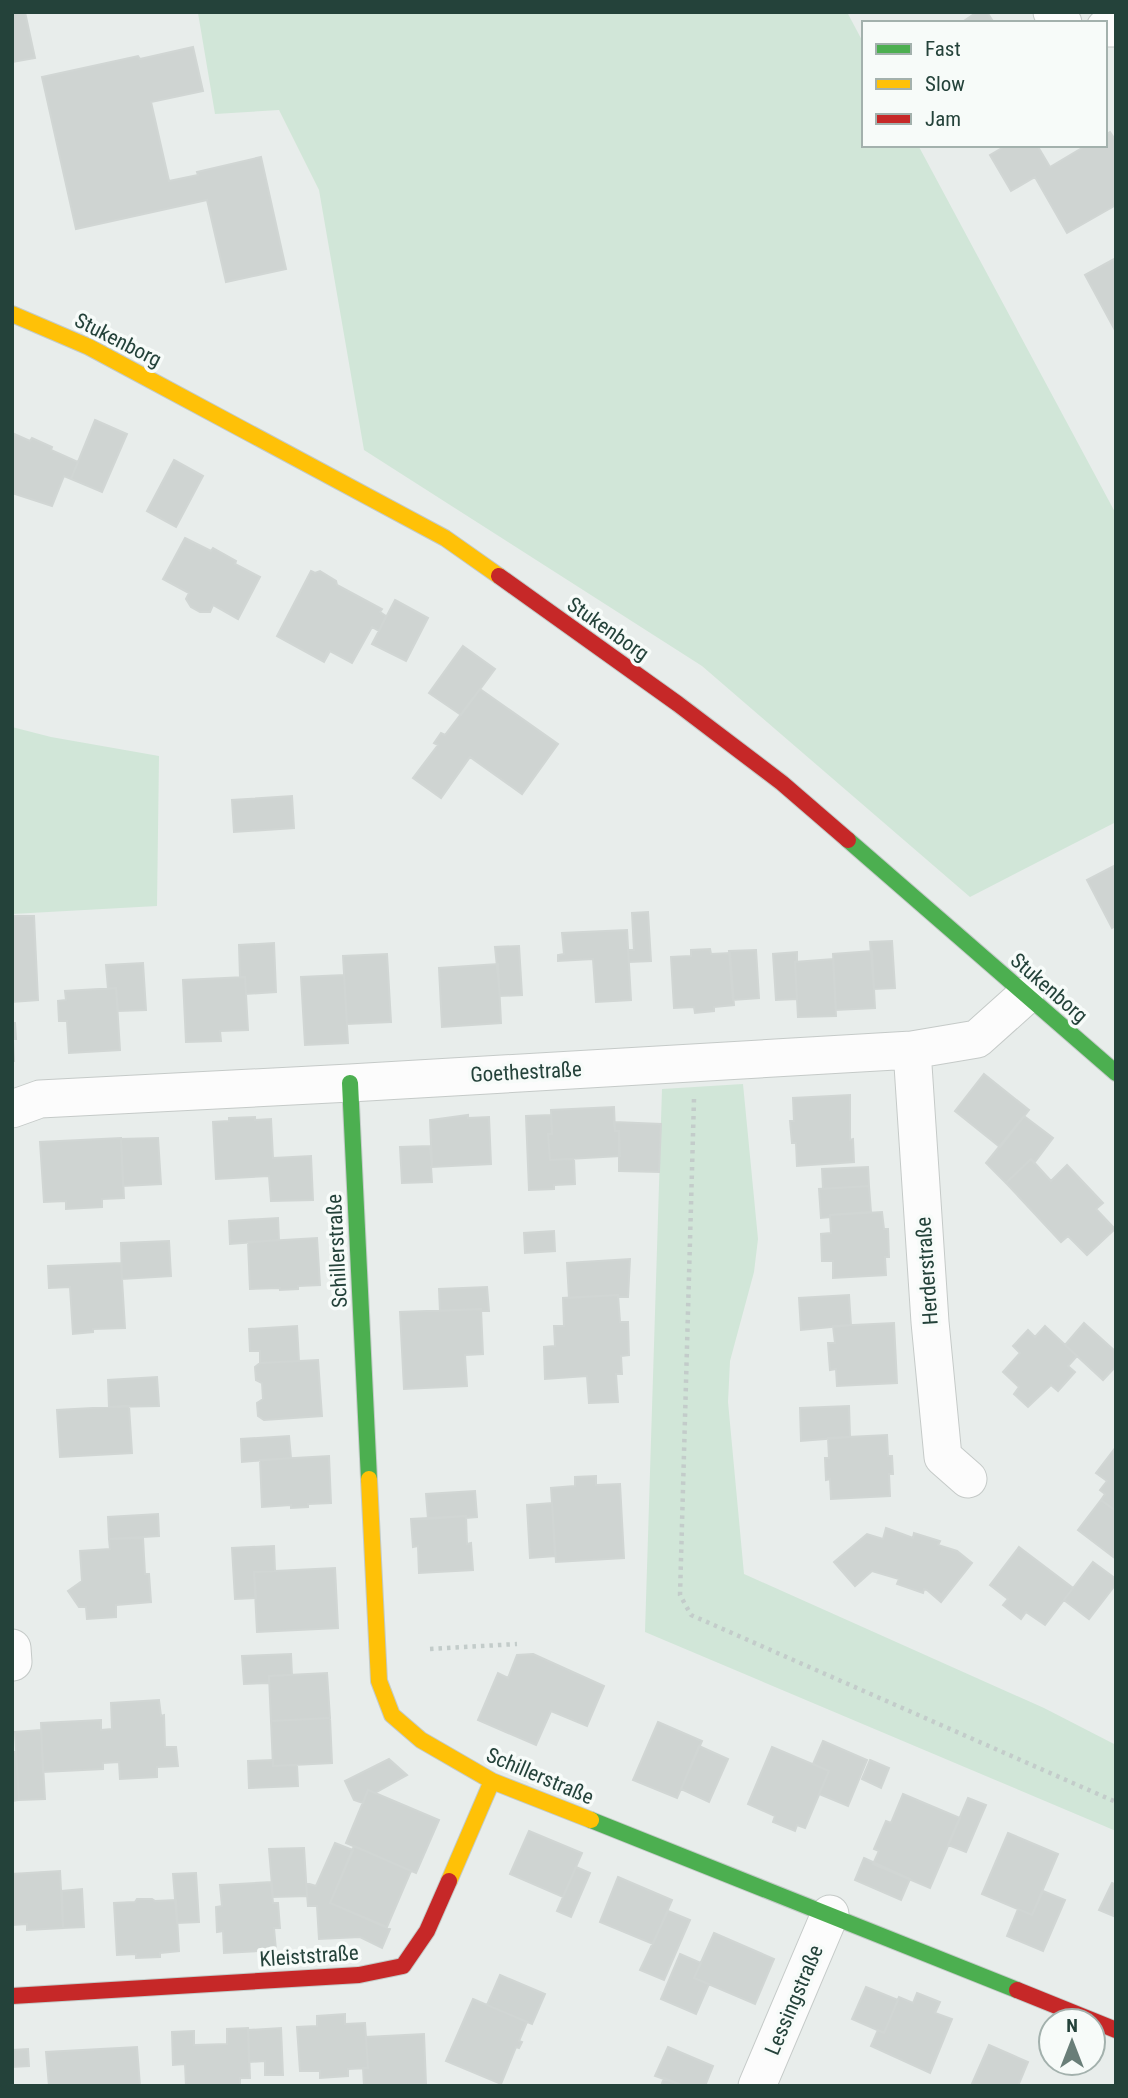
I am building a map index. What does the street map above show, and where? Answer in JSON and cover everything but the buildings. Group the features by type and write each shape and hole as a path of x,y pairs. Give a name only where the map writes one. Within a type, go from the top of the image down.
{"street":[{"name":"Stukenborg","path":"12,314 89,347 444,538 678,704 782,783 1116,1073"},
{"name":"Goethestraße","path":"12,1109 40,1099 912,1050 977,1039 1025,996"},
{"name":"Herderstraße","path":"912,1050 930,1322 943,1457 968,1479"},
{"name":"Schillerstraße","path":"350,1083 379,1681 392,1715 421,1740 492,1782 830,1914 1116,2030"},
{"path":"12,1648 13,1662"},
{"name":"Kleiststraße","path":"12,1996 359,1975 403,1966 426,1931 492,1782"},
{"name":"Lessingstraße","path":"757,2086 830,1914"}],"path":[{"path":"695,1062 680,1595 691,1615 1116,1802"},
{"path":"430,1649 517,1644"}],"green space":[{"path":"847,12 862,40 862,147 919,147 1116,514 1116,822 970,897 702,666 364,450 319,190 279,110 215,114 198,13"},
{"path":"12,727 51,737 159,756 157,906 12,914"},
{"path":"743,1084 758,1239 754,1272 730,1361 728,1402 744,1574 1044,1708 1116,1745 1116,1831 645,1632 662,1089"}],"traffic: fast":[{"path":"848,840 1116,1073"},
{"path":"350,1083 369,1479"},
{"path":"591,1820 1017,1990"}],"traffic: slow":[{"path":"12,314 89,347 445,538 499,576"},
{"path":"369,1479 379,1681 392,1715 421,1740 492,1781 591,1820"},
{"path":"449,1881 492,1781"}],"traffic: jam":[{"path":"499,576 678,704 782,783 848,840"},
{"path":"12,1996 359,1975 403,1966 427,1931 449,1881"},
{"path":"1017,1990 1116,2030"}]}
